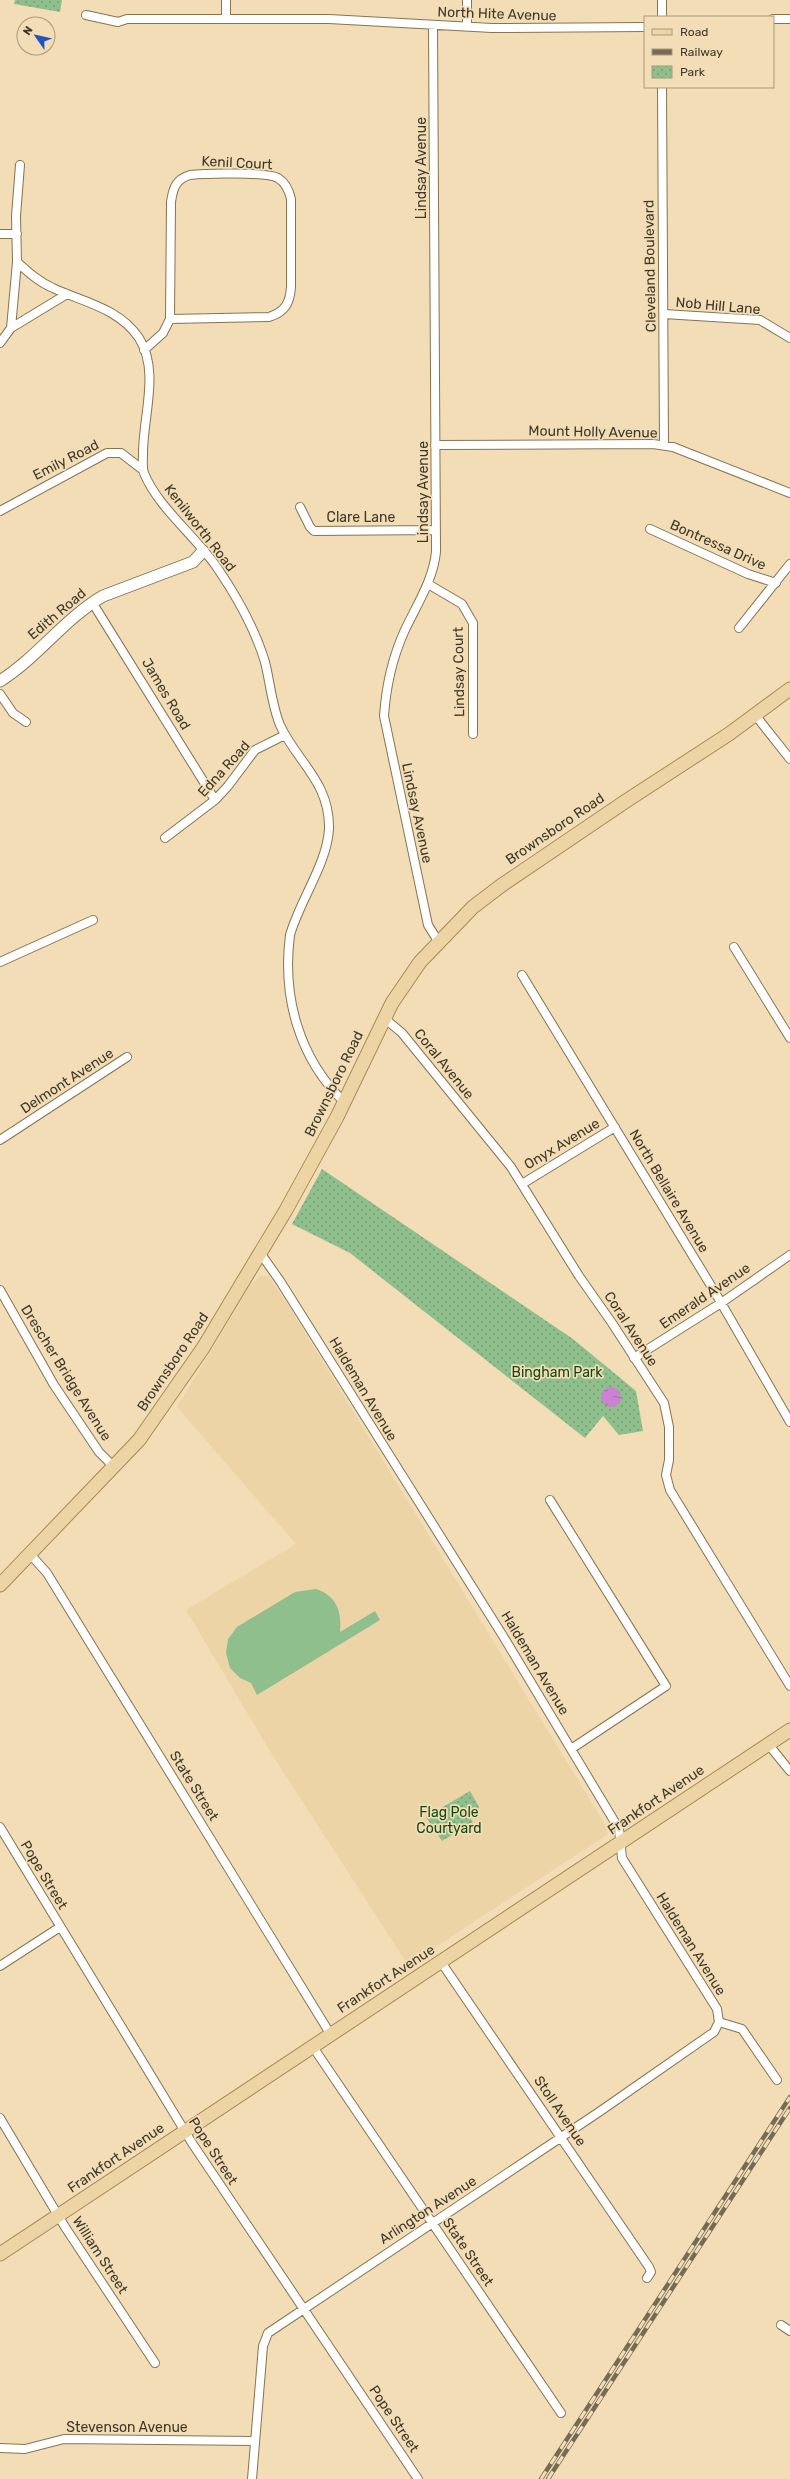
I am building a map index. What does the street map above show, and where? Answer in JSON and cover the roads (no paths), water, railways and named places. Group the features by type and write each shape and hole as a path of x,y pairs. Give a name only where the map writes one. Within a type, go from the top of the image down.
{"main road":[{"name":"Brownsboro Road","path":"0,1585 139,1440 194,1360 261,1254 319,1152 384,1018 403,985 438,941 473,907 502,885 756,716 790,689"},
{"name":"Frankfort Avenue","path":"0,2254 621,1844 790,1730"}],"street":[{"path":"226,0 226,19"},
{"path":"467,0 467,26"},
{"path":"662,0 662,16"},
{"name":"North Hite Avenue","path":"86,15 118,22 127,19 329,19 412,22 432,25 467,26 579,28 644,27"},
{"path":"774,19 790,19"},
{"name":"Lindsay Avenue","path":"432,25 435,561 428,584 403,635 392,666 385,695 384,716 428,926 438,941"},
{"name":"Cleveland Boulevard","path":"662,88 664,445"},
{"path":"11,328 17,262 20,165"},
{"name":"Kenil Court","path":"195,174 266,175 284,183 290,195 291,214 291,297 286,308 269,317 170,319 171,202 173,190 179,180 195,174"},
{"path":"0,234 17,234"},
{"name":"Kenilworth Road","path":"17,262 40,281 67,294 105,309 120,318 139,338 144,350 149,373 143,438 143,470 153,489 221,574 254,633 264,660 279,723 285,734 311,770 319,786 325,802 329,827 326,847 290,935 288,951 289,993 294,1019 301,1038 327,1085 344,1102"},
{"path":"0,343 11,328 67,294"},
{"name":"Nob Hill Lane","path":"664,314 760,320 790,338"},
{"path":"144,350 163,333 170,319"},
{"name":"Mount Holly Avenue","path":"435,445 642,443 664,445 790,493"},
{"name":"Emily Road","path":"0,511 107,452 121,453 143,470"},
{"name":"Clare Lane","path":"300,507 310,527 314,531 436,530"},
{"name":"Bontressa Drive","path":"650,529 748,574 776,583"},
{"name":"Edith Road","path":"0,681 63,625 92,602 103,596 192,562 203,551"},
{"path":"739,628 790,564"},
{"name":"Lindsay Court","path":"428,584 462,604 473,623 472,734"},
{"name":"James Road","path":"92,602 125,652 215,800"},
{"path":"0,694 13,713 26,722"},
{"path":"756,716 790,759"},
{"name":"Edna Road","path":"165,838 215,800 228,786 254,750 285,734"},
{"path":"0,962 93,920"},
{"path":"734,947 790,1038"},
{"name":"North Bellaire Avenue","path":"522,975 721,1303 790,1422"},
{"name":"Coral Avenue","path":"384,1018 402,1033 522,1184 579,1276 634,1358 667,1411 669,1427 663,1480 790,1686"},
{"name":"Delmont Avenue","path":"0,1140 128,1057"},
{"name":"Onyx Avenue","path":"522,1184 615,1127"},
{"name":"Haldeman Avenue","path":"261,1254 276,1274 325,1351 405,1483 503,1636 619,1829 622,1858 717,2009 720,2022"},
{"name":"Emerald Avenue","path":"634,1358 721,1303 790,1255"},
{"name":"Drescher Bridge Avenue","path":"0,1290 54,1385 99,1452 114,1467"},
{"path":"550,1500 666,1686 571,1749"},
{"name":"State Street","path":"30,1554 47,1572 331,2035"},
{"path":"768,1744 790,1772"},
{"name":"Pope Street","path":"0,1827 184,2132 418,2479"},
{"path":"0,1966 60,1927"},
{"name":"Stoll Avenue","path":"441,1962 650,2267 648,2278"},
{"path":"720,2022 742,2029 777,2080"},
{"name":"Arlington Avenue","path":"252,2479 264,2337 268,2333 303,2308 562,2137 714,2032 720,2022"},
{"name":"State Street","path":"313,2047 561,2413"},
{"name":"William Street","path":"0,2118 58,2215 155,2363"},
{"path":"781,2325 790,2330"},
{"name":"Stevenson Avenue","path":"0,2448 25,2449 64,2439 255,2441"}],"water":[{"path":"607,1387 615,1387 621,1393 621,1401 615,1407 607,1407 601,1401 601,1393"}],"railway":[{"path":"541,2479 790,2097"},
{"path":"548,2479 790,2108"}],"park label":[{"name":"Bingham Park","path":"557,1372"},
{"name":"Flag Pole Courtyard","path":"449,1820"}]}
